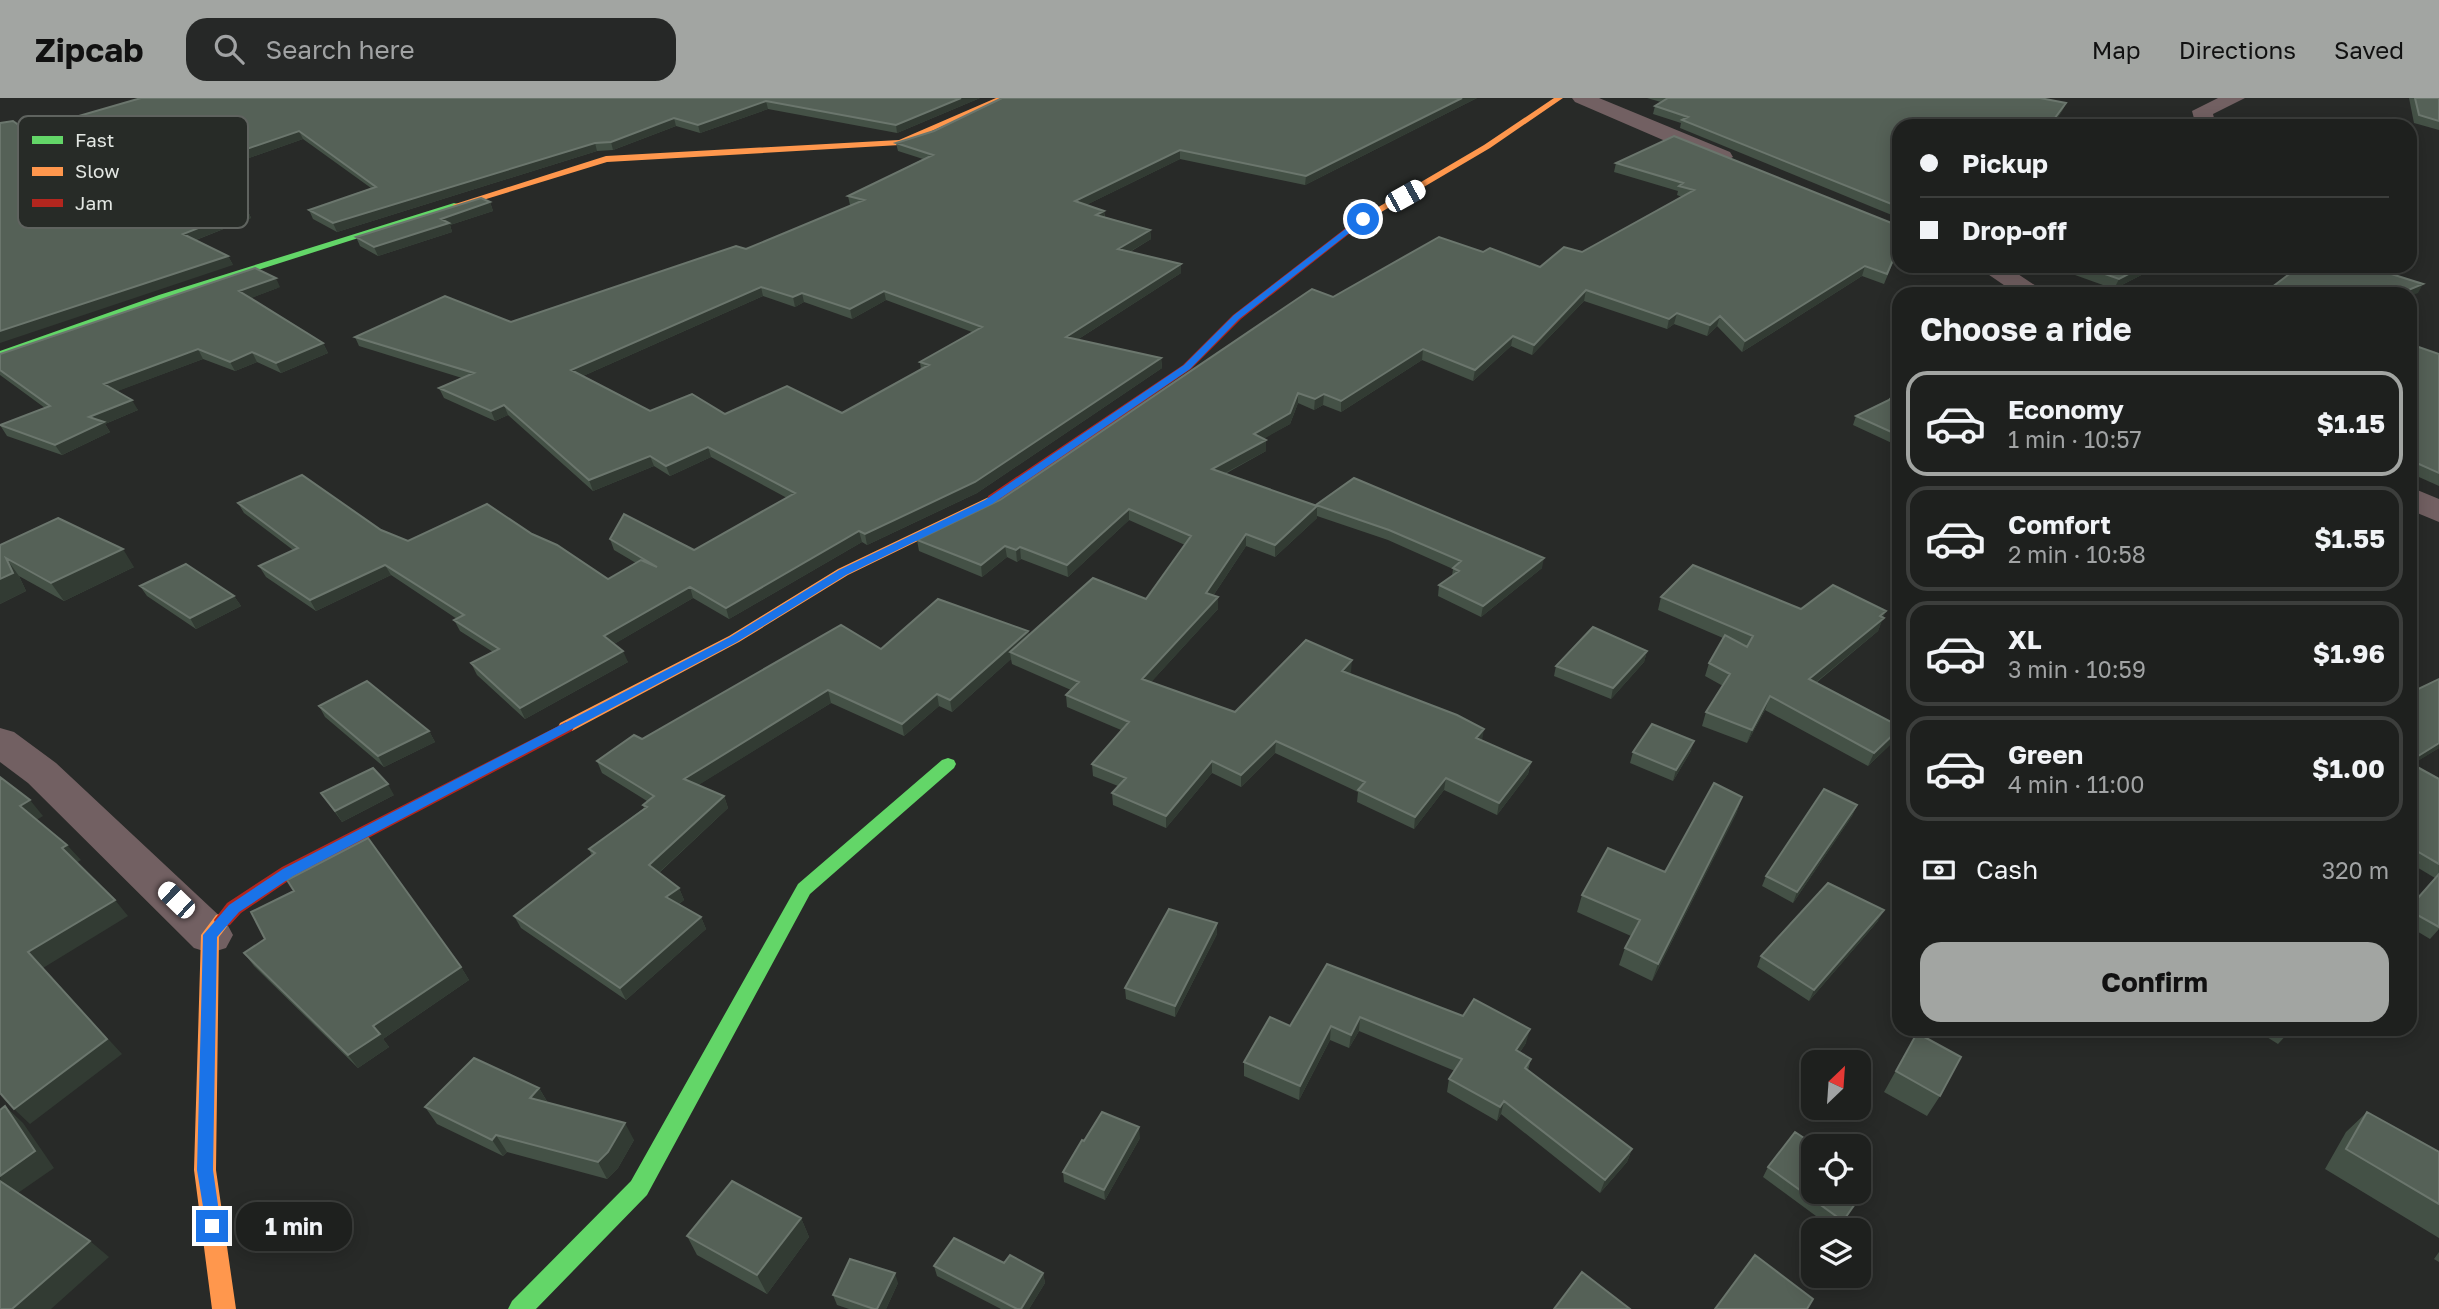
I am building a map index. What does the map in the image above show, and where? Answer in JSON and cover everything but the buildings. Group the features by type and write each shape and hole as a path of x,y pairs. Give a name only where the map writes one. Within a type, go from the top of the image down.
{"street":[{"path":"0,355 163,297 606,159 900,142 927,133 1003,98"},
{"path":"223,1309 205,1170 210,935 234,908 288,872 734,639 843,572 989,502 1187,367 1237,317 1363,219 1446,173 1523,125 1559,98"},
{"path":"1582,98 1745,167"},
{"path":"2204,119 2202,111 2235,98"},
{"path":"2000,273 2023,287"},
{"path":"2417,501 2439,512"},
{"path":"0,742 42,773 210,935"},
{"path":"520,1309 639,1188 804,889 948,764"}],"traffic: fast":[{"path":"0,355 163,297 457,205"},
{"path":"520,1309 639,1188 804,889 948,764"}],"traffic: slow":[{"path":"457,205 606,159 900,142 1003,98"},
{"path":"1363,219 1487,146 1559,98"},
{"path":"566,727 734,639 843,572 993,499"},
{"path":"223,920 210,935 205,1170 224,1309"}],"traffic: jam":[{"path":"993,499 1187,367 1237,317 1363,219"},
{"path":"223,920 234,908 288,872 566,727"}],"route":[{"path":"212,1226 205,1170 210,935 234,908 288,872 734,639 843,572 989,502 1042,463 1112,420 1187,367 1237,317 1363,219"}]}
